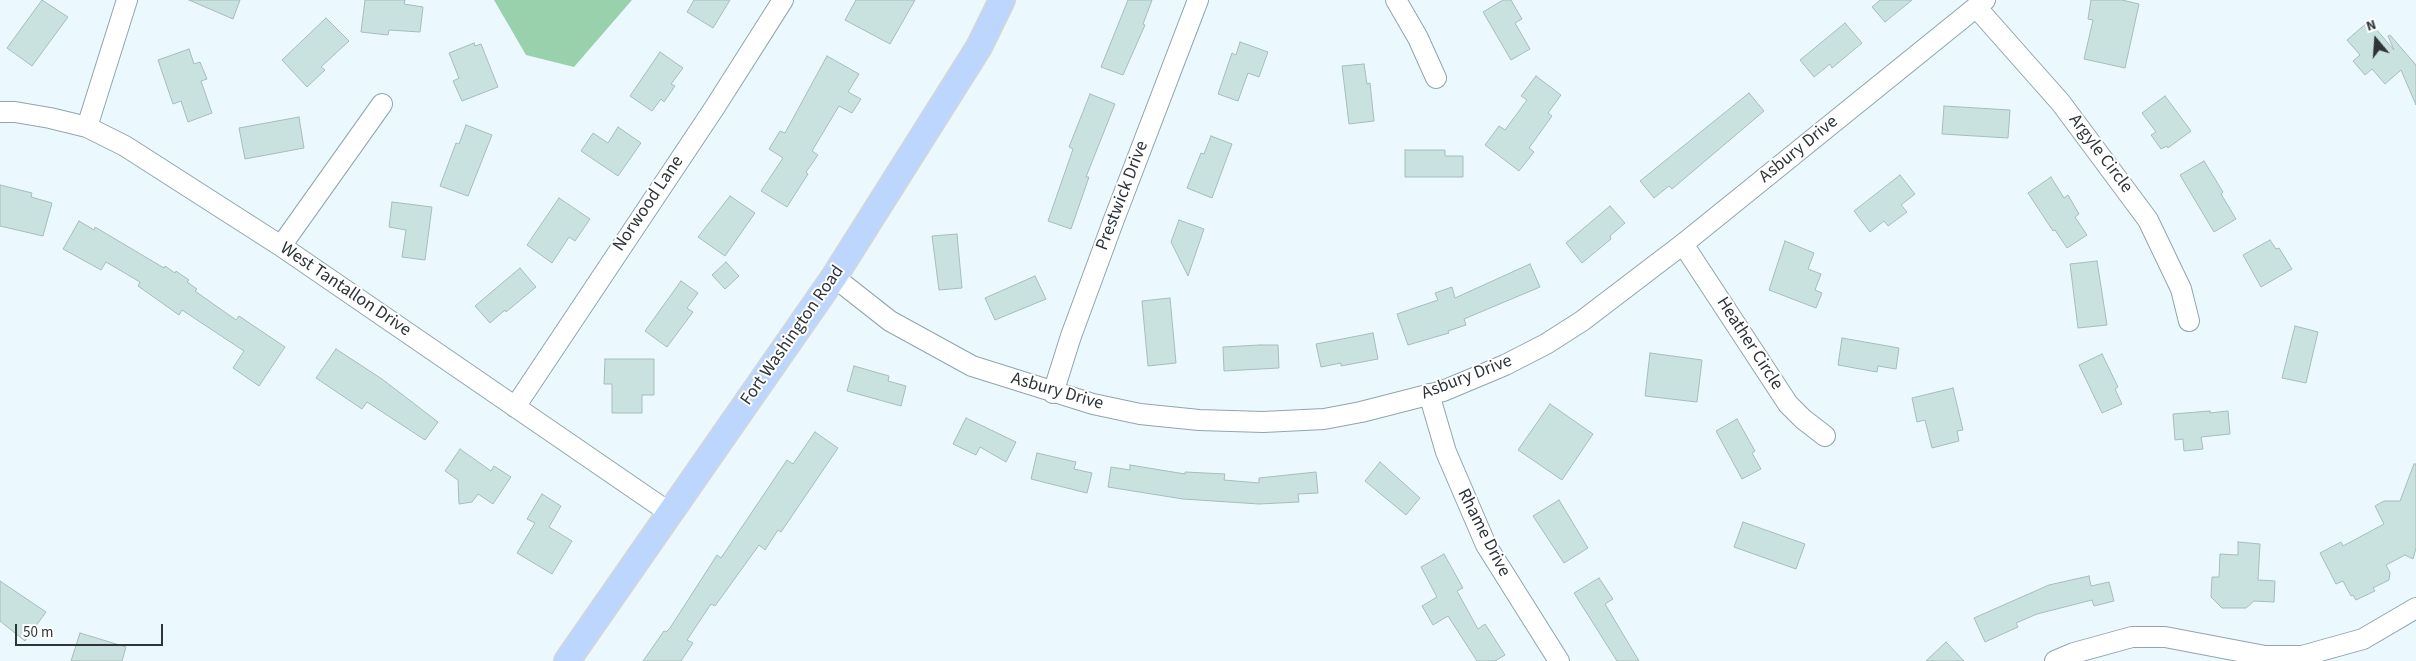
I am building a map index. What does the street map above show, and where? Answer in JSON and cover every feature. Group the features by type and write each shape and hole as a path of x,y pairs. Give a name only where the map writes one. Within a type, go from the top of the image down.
{"main road":[{"name":"Fort Washington Road","path":"567,661 834,277 979,47 1002,0"}],"street":[{"path":"87,127 127,0"},
{"name":"Norwood Lane","path":"515,407 715,106 783,0"},
{"name":"Prestwick Drive","path":"1053,393 1071,336 1112,222 1198,0"},
{"path":"1396,0 1418,38 1436,78"},
{"name":"Asbury Drive","path":"834,277 890,321 932,346 972,366 1053,393 1140,414 1199,420 1263,422 1324,419 1360,412 1443,391 1504,365 1546,344 1582,321 1683,244 1980,4"},
{"name":"Argyle Circle","path":"1980,4 2061,103 2148,220 2181,289 2189,321"},
{"path":"281,246 382,104"},
{"name":"West Tantallon Drive","path":"0,112 15,112 87,127 124,146 281,246 670,513"},
{"name":"Heather Circle","path":"1683,244 1788,404 1802,419 1825,436"},
{"name":"Rhame Drive","path":"1429,394 1446,452 1486,546 1559,661"},
{"path":"2055,661 2074,652 2132,637 2165,637 2265,656 2302,656 2363,639 2416,608"}],"green space":[{"path":"494,0 632,0 574,67 526,55"}],"building":[{"path":"42,0 68,17 32,66 7,48"},
{"path":"189,0 240,0 233,19"},
{"path":"365,0 405,0 404,4 423,7 420,32 389,30 388,35 361,32"},
{"path":"694,0 730,0 713,28 687,12"},
{"path":"856,0 915,0 890,44 845,20"},
{"path":"1128,0 1152,0 1143,24 1145,25 1123,75 1101,67"},
{"path":"1503,0 1511,0 1522,19 1515,23 1530,49 1511,60 1483,12"},
{"path":"1880,0 1912,0 1885,22 1872,7"},
{"path":"2091,0 2122,0 2139,4 2125,68 2084,59 2093,20 2088,19"},
{"path":"326,18 349,41 321,67 325,70 307,87 282,60"},
{"path":"2369,21 2394,50 2388,36 2390,35 2416,65 2416,105 2401,70 2385,84 2372,69 2365,75 2353,61 2360,55 2347,40"},
{"path":"1845,23 1862,43 1832,68 1830,64 1814,77 1800,60"},
{"path":"1240,42 1268,52 1259,77 1248,73 1238,101 1218,94 1232,53 1236,55"},
{"path":"474,43 475,46 481,44 498,87 462,101 453,81 459,78 449,53"},
{"path":"189,49 194,64 200,62 207,79 201,81 212,113 188,122 181,101 173,104 158,60"},
{"path":"660,52 683,68 671,84 675,86 664,102 661,99 652,111 630,96"},
{"path":"827,56 859,74 848,92 861,99 852,113 839,106 812,151 818,155 806,172 808,174 787,207 761,191 783,158 769,149 780,131 785,133"},
{"path":"1364,64 1367,84 1370,83 1374,121 1349,124 1342,66"},
{"path":"1536,76 1561,95 1548,113 1552,116 1529,148 1534,152 1519,171 1485,145 1499,126 1505,130 1527,100 1521,96"},
{"path":"1749,93 1764,111 1672,189 1669,186 1654,198 1640,181"},
{"path":"1090,94 1115,104 1086,177 1089,177 1071,229 1048,221 1073,149 1069,147"},
{"path":"2165,96 2191,131 2168,148 2167,146 2161,149 2151,135 2156,132 2142,113"},
{"path":"1944,106 2010,110 2008,138 1942,134"},
{"path":"299,117 304,148 245,159 239,128"},
{"path":"466,125 492,135 468,196 440,186 456,143 459,144"},
{"path":"618,127 641,143 618,176 581,151 593,133 608,143"},
{"path":"1211,136 1232,144 1212,198 1187,188 1201,153 1204,154"},
{"path":"1405,150 1445,150 1445,156 1463,156 1463,177 1405,177"},
{"path":"2204,161 2223,192 2221,194 2236,219 2214,232 2180,175"},
{"path":"1900,175 1915,194 1901,205 1907,212 1888,226 1884,221 1870,232 1854,211"},
{"path":"2051,177 2064,198 2068,195 2079,214 2075,217 2087,235 2067,248 2055,230 2053,231 2028,193"},
{"path":"0,185 32,193 31,197 52,203 43,236 0,226"},
{"path":"730,196 755,213 725,256 698,237"},
{"path":"559,198 590,219 575,241 569,237 552,263 527,245"},
{"path":"392,202 432,207 425,260 402,257 406,230 389,227"},
{"path":"1610,206 1625,223 1610,236 1611,239 1582,263 1566,243"},
{"path":"1179,220 1204,229 1188,276 1171,242"},
{"path":"79,221 94,230 95,227 164,268 165,266 175,273 176,271 189,280 187,282 197,289 195,291 236,320 239,316 285,347 259,386 233,368 244,351 182,310 179,315 138,286 140,282 106,262 101,270 63,249"},
{"path":"957,234 962,288 939,290 932,236"},
{"path":"2270,240 2276,249 2279,248 2292,269 2261,287 2243,255"},
{"path":"1785,241 1814,253 1808,269 1821,274 1815,290 1822,293 1816,308 1769,290"},
{"path":"2097,261 2107,325 2078,328 2070,264"},
{"path":"726,262 739,276 725,289 712,275"},
{"path":"1530,264 1540,287 1464,319 1466,325 1448,331 1449,333 1408,345 1397,314 1438,300 1435,293 1452,287 1455,298"},
{"path":"520,268 536,287 490,323 475,306"},
{"path":"1035,276 1046,299 995,320 985,298"},
{"path":"681,281 698,293 687,308 693,312 667,347 645,331"},
{"path":"1170,298 1176,363 1148,366 1142,301"},
{"path":"2295,326 2318,332 2306,383 2282,378"},
{"path":"1373,333 1378,359 1341,366 1341,363 1321,367 1316,344"},
{"path":"1842,338 1899,348 1896,369 1878,366 1877,372 1838,365"},
{"path":"1278,345 1279,368 1224,371 1223,347"},
{"path":"336,349 382,379 438,422 425,440 367,402 362,409 316,378"},
{"path":"1650,353 1702,360 1697,402 1645,396"},
{"path":"2102,354 2118,387 2115,389 2122,404 2102,413 2079,365"},
{"path":"605,359 654,359 654,395 642,395 642,413 612,413 612,384 604,384"},
{"path":"854,366 889,376 888,381 906,386 901,406 847,391"},
{"path":"1953,388 1963,430 1957,431 1959,441 1932,448 1925,420 1917,422 1912,398"},
{"path":"1550,404 1593,434 1562,480 1518,450"},
{"path":"2210,411 2210,413 2228,411 2230,434 2201,437 2203,449 2184,451 2183,439 2175,440 2173,414"},
{"path":"966,418 1016,442 1006,462 980,447 976,455 953,444"},
{"path":"1737,419 1755,451 1752,453 1761,469 1742,479 1716,431"},
{"path":"815,432 838,448 781,532 778,530 765,550 759,545 715,606 711,604 687,640 693,643 681,661 643,661 664,631 666,632 670,628 717,555 721,558 787,460 793,464"},
{"path":"460,449 491,471 494,466 511,477 493,504 478,494 472,502 459,504 458,480 445,471"},
{"path":"1037,453 1076,462 1074,469 1092,473 1087,493 1031,479"},
{"path":"1380,462 1420,498 1406,515 1365,481"},
{"path":"2414,464 2416,464 2416,548 2413,559 2405,555 2386,565 2390,573 2389,580 2373,588 2375,591 2356,600 2353,595 2351,596 2343,581 2336,584 2320,553 2341,542 2343,546 2384,524 2375,506 2384,501 2400,501"},
{"path":"1130,465 1185,474 1185,472 1225,474 1224,480 1259,483 1259,478 1316,472 1318,493 1298,494 1299,502 1259,504 1183,499 1108,487 1111,467 1130,470"},
{"path":"542,494 561,506 549,527 572,541 552,574 517,553 535,523 527,519"},
{"path":"1559,500 1588,548 1564,563 1533,516"},
{"path":"1743,522 1805,544 1796,569 1734,547"},
{"path":"2238,542 2260,544 2258,580 2275,581 2274,602 2254,601 2246,608 2222,608 2211,597 2212,577 2219,577 2220,554 2238,555"},
{"path":"1444,554 1463,588 1457,591 1478,629 1485,624 1505,655 1495,661 1477,661 1448,616 1433,625 1422,606 1437,597 1421,567"},
{"path":"2089,576 2091,586 2109,582 2114,601 2094,606 2092,600 2037,614 2016,623 2018,627 1985,642 1974,618 2049,585"},
{"path":"1599,578 1613,599 1605,604 1639,661 1617,661 1574,593"},
{"path":"0,581 46,612 25,641 0,621"},
{"path":"80,633 126,647 122,661 71,661"},
{"path":"1946,642 1964,661 1926,661"}]}
